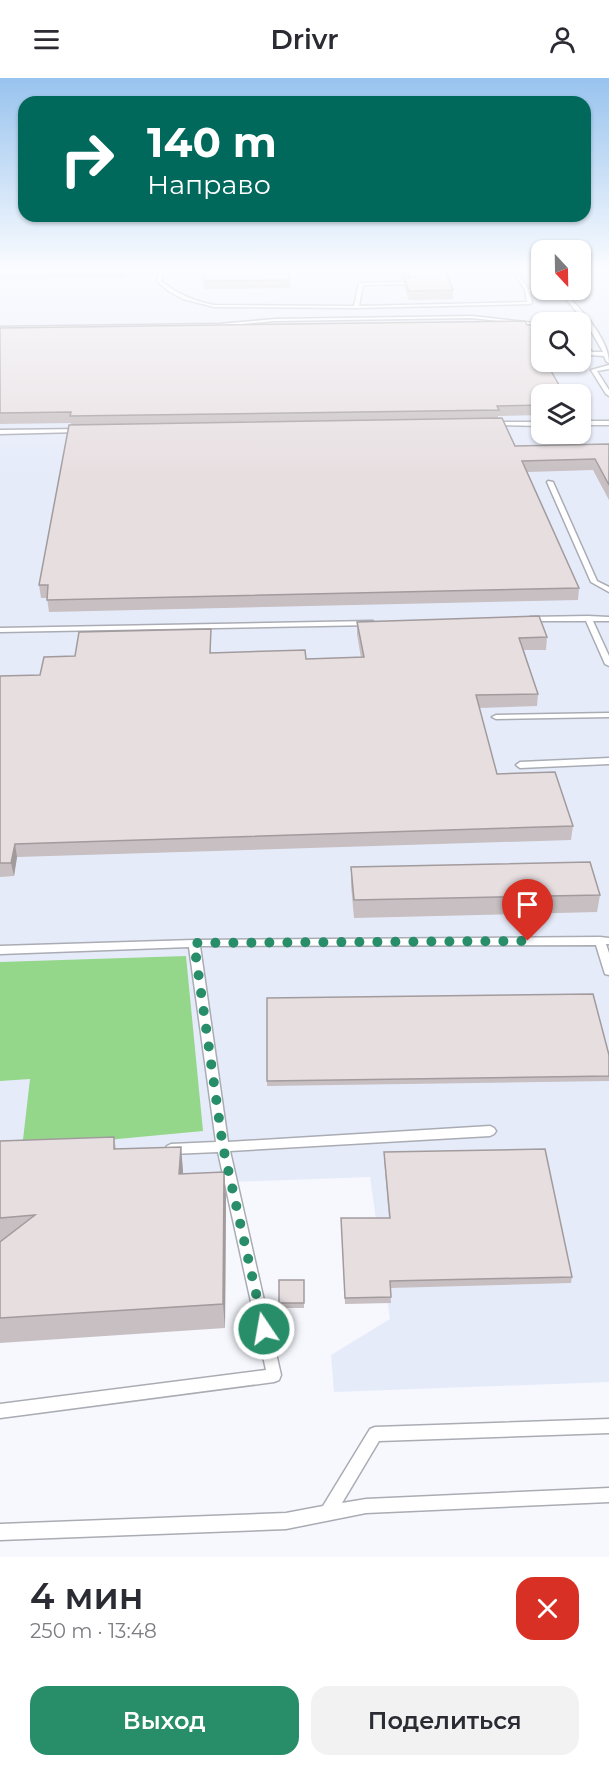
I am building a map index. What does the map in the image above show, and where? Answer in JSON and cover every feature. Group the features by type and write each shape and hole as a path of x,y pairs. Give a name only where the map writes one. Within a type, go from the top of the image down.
{"lane":[{"path":"597,339 609,361"},
{"path":"591,354 607,354"},
{"path":"609,367 594,370 609,394"},
{"path":"591,423 609,423"},
{"path":"483,424 531,424"},
{"path":"0,432 82,430"},
{"path":"550,482 594,582 609,590"},
{"path":"588,618 609,664"},
{"path":"516,620 609,619"},
{"path":"0,630 374,623"},
{"path":"496,717 609,715"},
{"path":"520,765 609,760"},
{"path":"0,950 194,943 604,940 609,971"},
{"path":"0,1411 274,1375 223,1147 194,943"},
{"path":"153,1150 490,1131"},
{"path":"328,1513 375,1434 609,1426"},
{"path":"0,1532 286,1521 366,1506 609,1495"}],"shaded area":[{"path":"0,339 531,339 531,372 591,372 591,339 609,339 609,1382 334,1392 331,1355 390,1319 370,1177 174,1184 0,1201"}],"green space":[{"path":"186,956 203,1131 22,1148 30,1079 0,1081 0,962"}],"building":[{"path":"0,339 531,339 531,372 552,372 558,384 531,384 531,405 497,406 499,410 70,416 71,412 0,413"},
{"path":"502,418 515,446 609,444 609,485 595,459 522,461 579,588 47,600 48,585 39,585 69,425"},
{"path":"539,616 547,637 519,638 538,694 476,695 497,774 555,772 573,826 15,844 11,863 0,863 0,676 40,675 44,657 75,656 79,632 211,629 210,653 305,650 306,659 364,657 357,622"},
{"path":"590,862 600,895 354,900 351,867"},
{"path":"593,994 609,1055 609,1076 267,1081 267,998"},
{"path":"114,1137 114,1149 181,1147 179,1174 224,1172 223,1304 0,1318 0,1242 35,1215 0,1218 0,1141"},
{"path":"545,1149 572,1277 390,1281 391,1297 345,1298 341,1218 390,1218 384,1152"},
{"path":"279,1280 304,1280 304,1303 279,1303"}],"route":[{"path":"264,1329 223,1147 194,943 528,941"}]}
